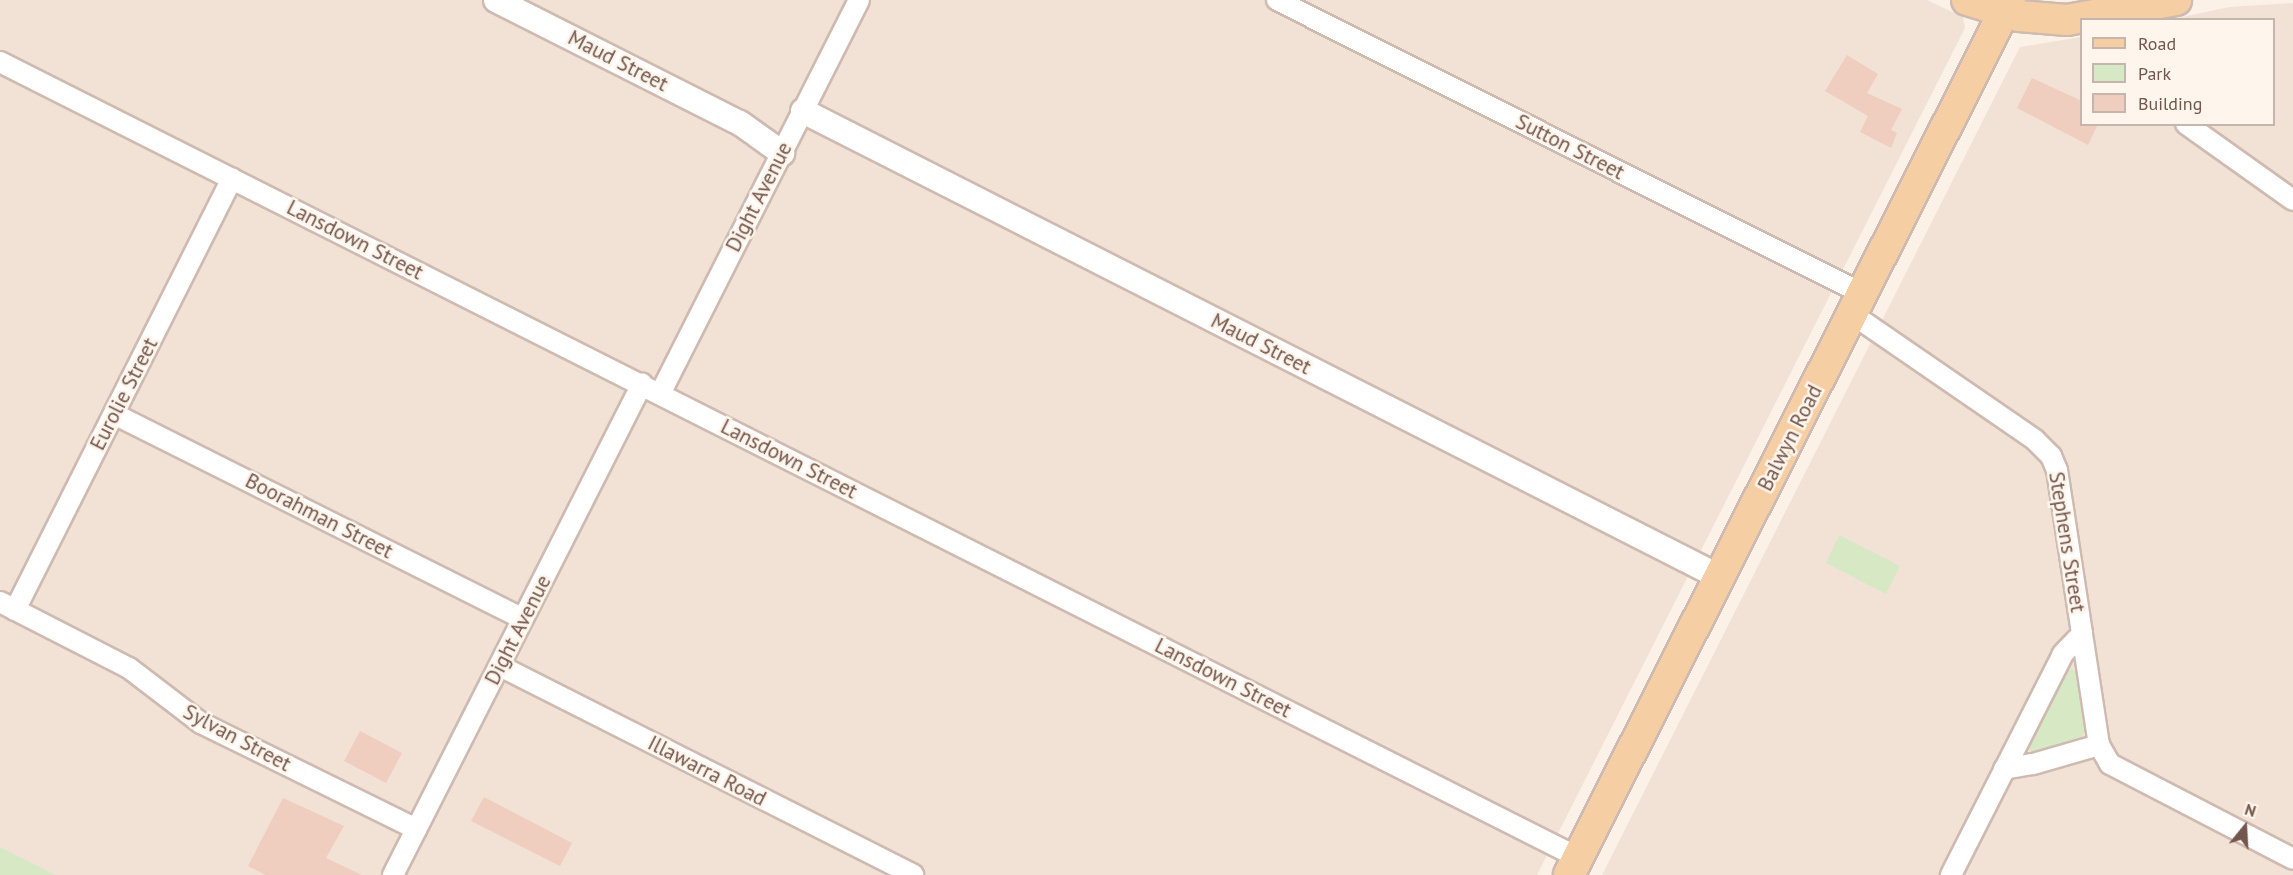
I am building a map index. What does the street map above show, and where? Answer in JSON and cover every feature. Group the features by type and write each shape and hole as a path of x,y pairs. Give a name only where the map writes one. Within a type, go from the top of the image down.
{"main road":[{"path":"1967,0 2007,6 2046,19 2080,18"},
{"path":"2097,18 2176,0"},
{"name":"Balwyn Road","path":"1573,866 2007,6"}],"street":[{"name":"Maud Street","path":"496,0 786,145"},
{"name":"Dight Avenue","path":"393,875 523,619 786,145 860,0"},
{"name":"Sutton Street","path":"1277,0 1857,304"},
{"name":"Lansdown Street","path":"0,62 651,389 1573,866"},
{"name":"Maud Street","path":"803,111 1720,577"},
{"path":"2189,126 2293,200"},
{"name":"Eurolie Street","path":"7,606 114,414 231,178"},
{"name":"Stephens Street","path":"1857,304 2035,440 2050,456 2057,470 2082,634 2063,654 1951,875"},
{"name":"Boorahman Street","path":"114,414 523,619"},
{"name":"Sylvan Street","path":"7,606 129,668 201,723 416,830"},
{"path":"2082,634 2098,745 2103,754 2119,771 2293,859"},
{"name":"Illawarra Road","path":"500,666 913,875"},
{"path":"2004,769 2033,764 2098,745"}],"shaded area":[{"path":"0,0 1927,0 1963,17 1965,28 1537,875 0,875"},
{"path":"2293,3 2293,875 1602,875 2020,47 2080,37 2080,126 2275,126 2275,18 2178,18 2229,7"}],"green space":[{"path":"1839,535 1900,566 1886,594 1826,563"},
{"path":"2072,669 2077,673 2086,731 2081,737 2031,752 2028,744 2065,671"},
{"path":"0,847 56,875 0,875"}],"building":[{"path":"1847,55 1878,74 1867,93 1902,109 1891,130 1897,133 1891,148 1860,132 1868,116 1825,91"},
{"path":"2032,78 2080,100 2080,126 2097,126 2088,145 2017,108"},
{"path":"360,731 402,753 386,783 344,761"},
{"path":"484,797 572,843 560,866 471,821"},
{"path":"283,798 344,826 326,858 362,875 266,875 248,866"}]}
